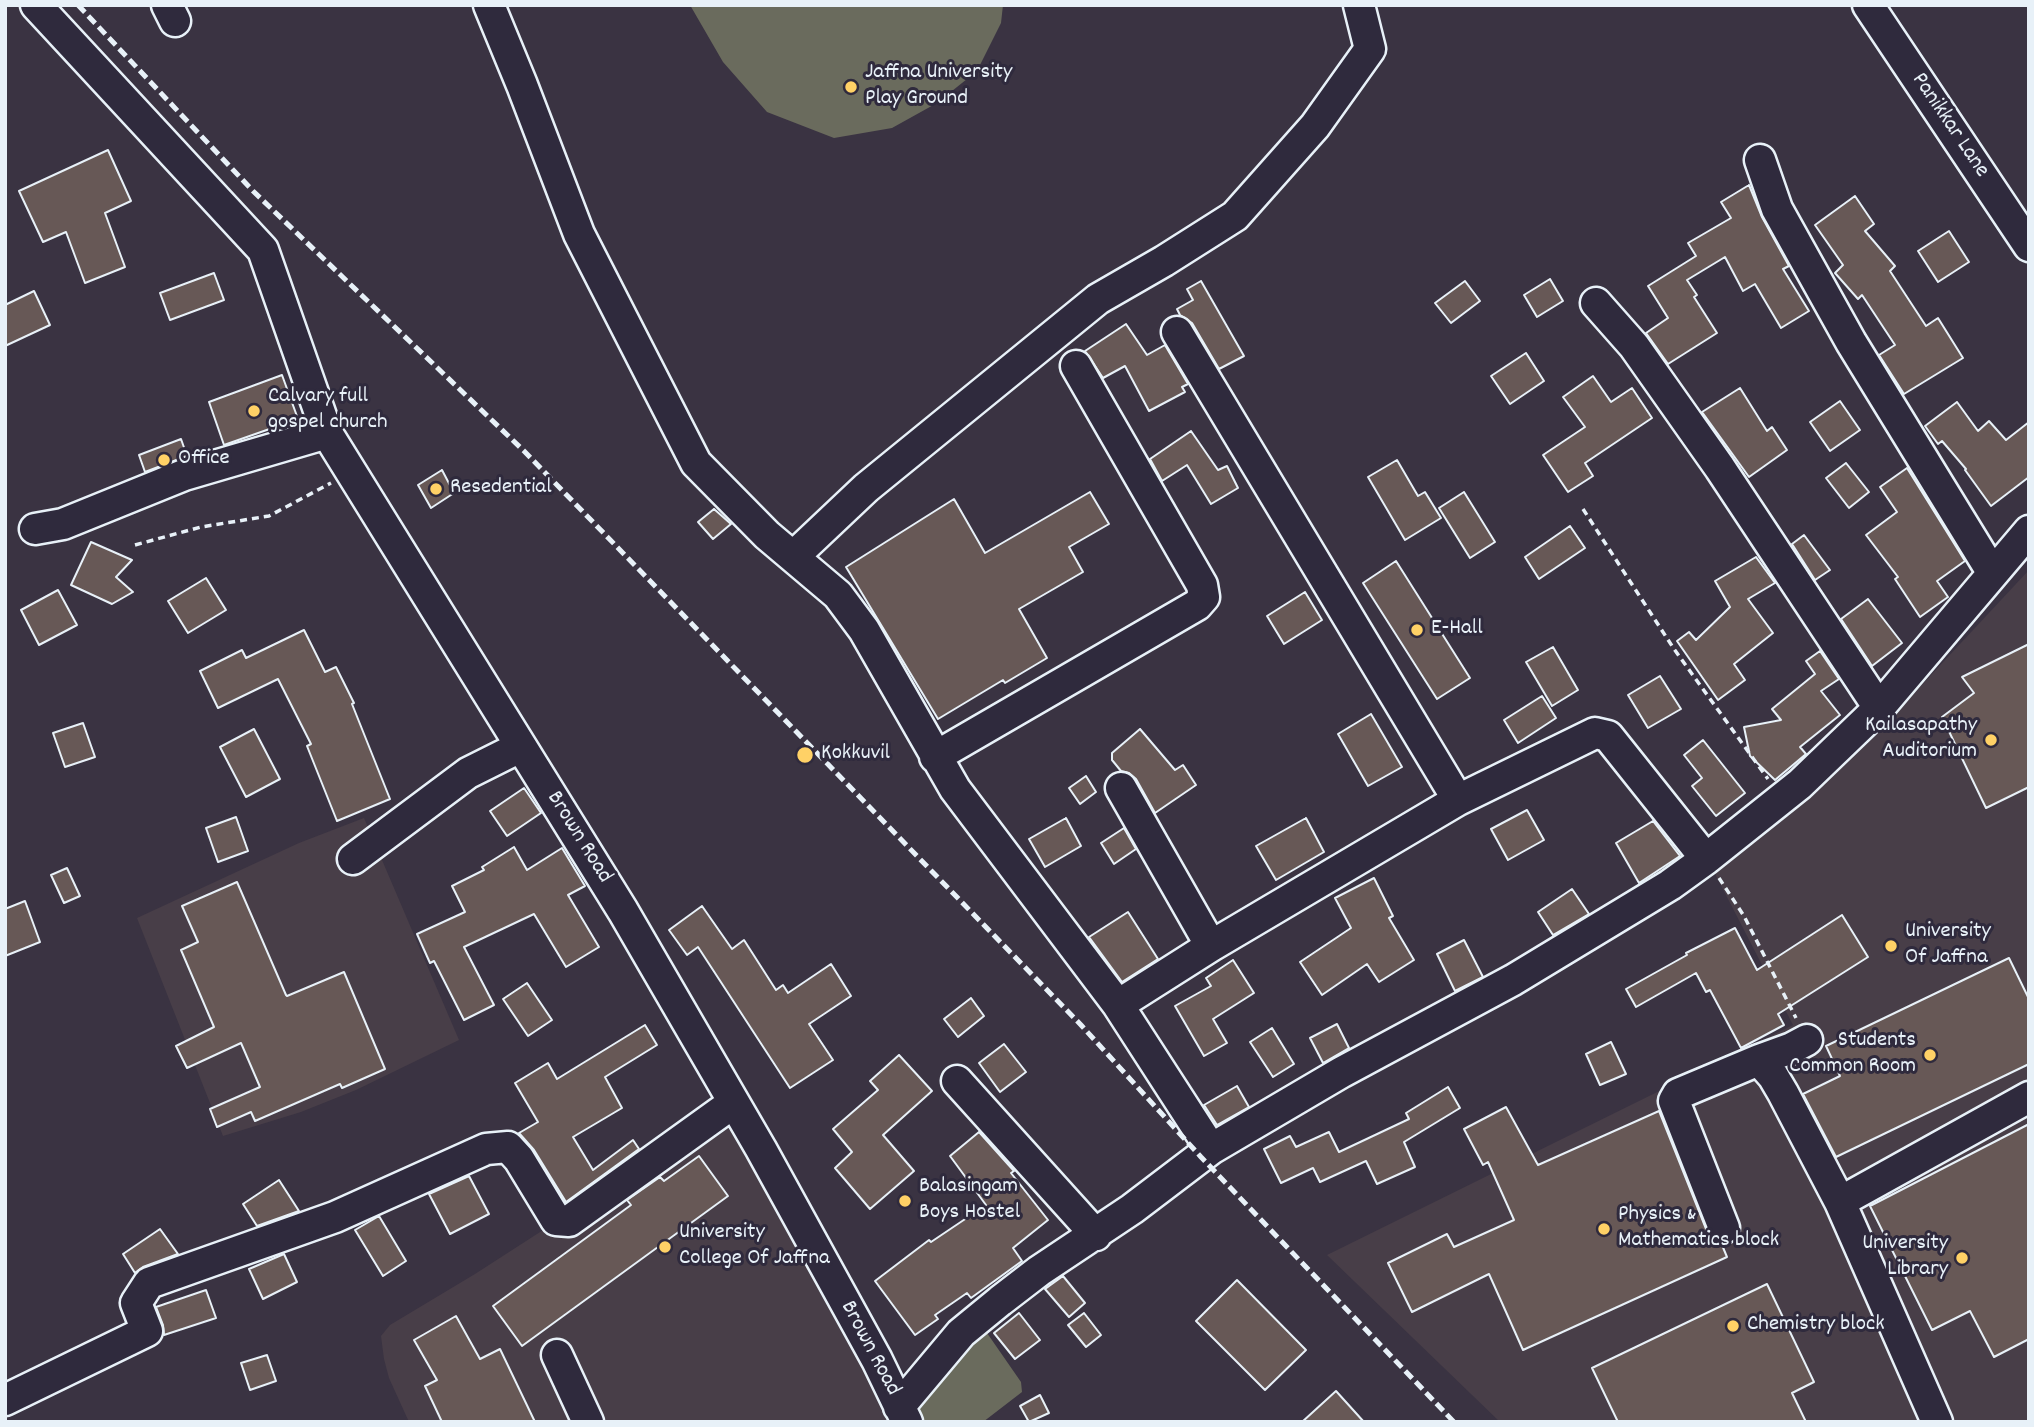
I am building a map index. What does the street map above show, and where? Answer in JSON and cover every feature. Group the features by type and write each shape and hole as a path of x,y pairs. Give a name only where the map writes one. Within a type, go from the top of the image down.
{"street":[{"name":"Brown Road","path":"36,5 263,250 327,433 623,911 877,1360 903,1414"},
{"path":"489,5 579,234 696,463 767,536 838,594 864,630 934,757 955,789 1118,1005 1211,1149"},
{"path":"793,557 866,488 1098,299 1235,216 1315,126 1370,49 1359,5"},
{"name":"Panikkar Lane","path":"1868,5 2029,246"},
{"path":"1760,160 1777,209 1851,342 1993,572"},
{"path":"1596,303 1634,346 1720,468 1879,708"},
{"path":"1177,332 1458,800"},
{"path":"934,757 1197,605 1204,597 1202,585 1076,366"},
{"path":"35,528 63,524 184,475 327,433"},
{"path":"903,1414 961,1334 1039,1271 1096,1235 1211,1149 1342,1072 1513,980 1670,885 1706,859 1782,798 1879,708 2029,531"},
{"path":"1118,1005 1211,946 1458,800 1595,733 1608,736 1706,859"},
{"path":"353,859 468,773 520,747"},
{"path":"1121,788 1211,946"},
{"path":"1724,1227 1674,1101 1678,1094 1807,1040"},
{"path":"1759,1060 1783,1093 1840,1202 1937,1422"},
{"path":"957,1081 1096,1235"},
{"path":"1840,1202 2029,1097"},
{"path":"5,1400 147,1331 136,1303 149,1283 335,1217 486,1149 508,1147 519,1159 556,1220 569,1221 733,1103"},
{"path":"556,1355 588,1422"}],"path":[{"path":"135,545 201,527 269,516 351,472"},
{"path":"1583,509 1674,649 1782,798"},
{"path":"1706,859 1744,916 1807,1040"}],"shaded area":[{"name":"University Of Jaffna","path":"2029,570 2029,1422 1500,1422 1327,1255 1793,1025 1712,868 1904,704"},
{"path":"364,818 459,1040 356,1090 301,1112 223,1136 137,918 299,843"},
{"name":"University College Of Jaffna","path":"740,1103 907,1422 409,1422 389,1378 384,1359 381,1336 390,1325 475,1274"}],"green space":[{"name":"Jaffna University Play Ground","path":"690,5 1003,5 1001,23 977,71 937,103 892,128 834,138 767,112 723,62"},
{"path":"978,1320 1021,1382 1022,1392 983,1422 907,1422"}],"building":[{"path":"108,150 131,201 105,213 125,267 85,283 66,232 43,242 19,191"},
{"path":"1749,185 1762,217 1789,266 1783,269 1809,311 1781,328 1755,284 1743,291 1725,257 1687,280 1697,295 1694,297 1717,333 1668,364 1646,333 1668,318 1648,286 1696,256 1688,243 1731,218 1721,202"},
{"path":"1855,196 1874,224 1865,231 1895,266 1890,271 1926,326 1938,318 1963,358 1904,394 1879,355 1895,345 1862,295 1858,299 1835,273 1843,265 1815,225"},
{"path":"1949,231 1969,262 1938,282 1918,251"},
{"path":"214,273 224,300 170,320 160,293"},
{"path":"1550,279 1563,301 1537,317 1524,295"},
{"path":"1201,281 1244,356 1219,369 1192,323 1180,315 1177,309 1193,300 1187,289"},
{"path":"1465,281 1480,301 1451,323 1435,303"},
{"path":"34,291 50,325 5,346 5,305"},
{"path":"1126,324 1147,355 1165,345 1188,384 1182,387 1185,392 1149,411 1125,366 1103,378 1085,351"},
{"path":"1526,353 1544,381 1510,404 1491,376"},
{"name":"Calvary full gospel church","path":"282,375 298,419 224,445 209,402"},
{"path":"1593,376 1611,402 1632,388 1652,418 1585,463 1593,476 1568,492 1543,455 1585,427 1563,397"},
{"path":"1740,388 1767,431 1772,427 1787,450 1749,477 1702,412"},
{"path":"1840,401 1860,430 1830,451 1810,422"},
{"path":"1957,402 1978,431 1989,421 2006,440 2029,422 2029,477 1991,506 1966,469 1942,441 1938,444 1925,426"},
{"path":"1191,431 1218,470 1227,466 1238,488 1211,504 1187,465 1162,481 1150,459"},
{"name":"Office","path":"181,439 187,456 145,472 139,455"},
{"path":"1397,460 1418,496 1425,492 1441,518 1405,540 1368,477"},
{"path":"1846,463 1869,492 1849,508 1826,478"},
{"path":"1907,468 1965,561 1937,581 1948,597 1920,617 1895,579 1898,577 1866,535 1897,512 1880,487"},
{"name":"Resedential","path":"442,470 454,493 431,508 418,485"},
{"path":"1090,492 1109,524 1069,547 1083,572 1019,609 1047,658 1005,683 1003,680 938,719 846,567 954,499 985,553"},
{"path":"1464,492 1495,542 1470,558 1439,508"},
{"path":"714,509 731,524 713,539 698,522"},
{"path":"1570,526 1585,548 1539,579 1525,557"},
{"path":"1804,535 1830,570 1815,580 1792,544"},
{"path":"91,542 132,560 116,577 133,592 112,604 71,585"},
{"path":"1756,557 1775,583 1748,599 1773,633 1734,664 1745,680 1718,700 1677,641 1689,632 1696,640 1730,607 1715,581"},
{"name":"E-Hall","path":"1396,561 1470,678 1437,699 1363,583"},
{"path":"206,578 226,610 188,633 168,601"},
{"path":"58,590 77,625 39,645 21,610"},
{"path":"1305,592 1322,620 1284,644 1267,616"},
{"path":"1868,599 1902,643 1872,666 1841,619"},
{"path":"304,630 325,672 336,667 354,703 352,704 390,799 337,821 307,746 311,744 278,679 218,708 200,671 242,650 246,658"},
{"name":"Kailasapathy Auditorium","path":"2029,644 2029,787 1986,808 1942,717 1974,693 1962,677"},
{"path":"1553,647 1578,690 1552,706 1526,662"},
{"path":"1820,651 1839,679 1821,691 1840,715 1800,747 1806,754 1775,780 1750,756 1744,727 1781,720 1772,709 1815,674 1806,661"},
{"path":"1660,676 1681,709 1648,728 1628,695"},
{"path":"1542,696 1556,718 1518,743 1504,720"},
{"path":"1371,714 1402,767 1368,786 1338,734"},
{"path":"83,723 95,757 65,767 53,733"},
{"path":"254,729 280,779 246,797 220,747"},
{"path":"1140,729 1175,770 1183,765 1196,785 1155,813 1136,779 1121,771 1112,760 1112,753"},
{"path":"1703,740 1745,793 1716,816 1692,786 1702,778 1684,755"},
{"path":"1086,776 1096,792 1080,804 1069,788"},
{"path":"524,788 541,813 507,836 490,811"},
{"path":"1527,810 1544,840 1508,860 1491,829"},
{"path":"236,817 248,851 218,862 206,828"},
{"path":"1066,818 1081,846 1045,867 1029,839"},
{"path":"1306,818 1324,852 1276,880 1256,846"},
{"path":"1653,821 1680,856 1639,883 1616,843"},
{"path":"1124,828 1136,849 1114,864 1101,843"},
{"path":"514,847 527,870 562,848 585,886 568,895 599,947 566,967 534,914 464,947 494,1005 464,1020 434,961 430,963 417,934 465,912 452,886 484,870 482,867"},
{"path":"67,868 80,896 64,903 51,875"},
{"path":"1374,878 1393,916 1389,918 1414,960 1379,982 1367,964 1322,995 1300,962 1351,928 1335,898"},
{"path":"237,882 286,995 344,972 385,1069 342,1088 340,1084 255,1121 251,1112 217,1127 210,1109 260,1087 241,1043 187,1068 176,1046 214,1027 181,950 198,942 182,906"},
{"path":"1572,889 1589,914 1553,935 1538,912"},
{"path":"25,901 40,942 5,956 5,909"},
{"path":"702,906 732,949 744,940 776,990 783,985 788,993 831,964 851,996 809,1024 833,1060 790,1088 698,947 687,955 669,930"},
{"path":"1128,912 1158,959 1122,982 1089,937"},
{"path":"1842,915 1868,957 1778,1014 1784,1025 1741,1048 1710,990 1706,992 1696,973 1636,1007 1626,989 1687,955 1686,953 1735,928 1757,970"},
{"path":"1464,940 1483,977 1455,991 1437,954"},
{"name":"Students Common Room","path":"2009,958 2029,999 2029,1064 1836,1157 1803,1094 1840,1076 1826,1046"},
{"path":"1233,960 1254,993 1213,1019 1227,1043 1204,1056 1175,1006 1211,986 1206,978"},
{"path":"527,983 552,1020 528,1036 503,999"},
{"path":"971,998 984,1016 958,1037 944,1019"},
{"path":"1337,1024 1349,1048 1323,1063 1310,1038"},
{"path":"645,1025 657,1045 605,1077 622,1108 573,1137 593,1170 633,1140 639,1149 566,1202 534,1150 519,1133 538,1122 515,1083 548,1063 557,1079"},
{"path":"1272,1028 1294,1064 1273,1077 1250,1042"},
{"path":"1611,1042 1626,1074 1600,1085 1586,1054"},
{"path":"1004,1044 1026,1072 1000,1092 979,1063"},
{"path":"899,1055 932,1091 883,1135 914,1171 870,1209 835,1168 852,1152 833,1129 878,1090 870,1081"},
{"path":"1237,1086 1249,1107 1217,1125 1204,1105"},
{"path":"1448,1087 1460,1108 1404,1142 1415,1167 1377,1184 1366,1161 1320,1182 1313,1168 1281,1183 1264,1149 1290,1136 1296,1147 1329,1132 1339,1152 1409,1119 1406,1113"},
{"name":"Physics & Mathematics block","path":"1506,1107 1538,1165 1659,1111 1708,1234 1714,1242 1722,1245 1727,1257 1523,1350 1489,1274 1412,1312 1388,1263 1447,1234 1454,1247 1514,1220 1488,1162 1483,1165 1464,1129"},
{"name":"University Library","path":"2029,1124 2029,1339 1994,1357 1970,1311 1932,1330 1870,1206"},
{"path":"979,1132 1014,1171 1011,1173 1048,1220 1013,1248 1022,1261 971,1298 967,1293 935,1315 938,1319 915,1335 875,1281 929,1240 931,1242 986,1205 950,1156"},
{"path":"699,1156 728,1196 522,1346 493,1306 631,1205 627,1200 660,1177 664,1181"},
{"path":"469,1176 489,1214 450,1234 429,1194"},
{"path":"279,1180 299,1211 257,1226 243,1204"},
{"path":"379,1216 406,1261 383,1276 355,1230"},
{"path":"160,1229 178,1254 143,1267 135,1273 123,1254"},
{"path":"284,1254 297,1282 263,1299 249,1269"},
{"path":"1063,1276 1085,1303 1069,1317 1045,1289"},
{"path":"1237,1280 1306,1350 1265,1390 1196,1321"},
{"name":"Chemistry block","path":"1767,1284 1814,1382 1792,1393 1806,1422 1618,1422 1592,1368"},
{"path":"206,1290 216,1318 164,1335 156,1307"},
{"path":"1019,1313 1040,1340 1015,1359 994,1333"},
{"path":"1084,1313 1101,1335 1086,1347 1068,1325"},
{"path":"456,1316 480,1359 500,1349 535,1422 442,1422 425,1386 437,1380 414,1340"},
{"path":"267,1355 276,1381 250,1390 241,1363"},
{"path":"1336,1391 1364,1422 1302,1422"},
{"path":"1040,1395 1049,1413 1029,1422 1020,1406"}],"railway":[{"path":"78,5 253,191 524,451 1081,1025 1201,1157 1454,1422"}],"place":[{"name":"Jaffna University Play Ground","path":"851,87"},
{"name":"Calvary full gospel church","path":"254,411"},
{"name":"Office","path":"164,460"},
{"name":"Resedential","path":"436,489"},
{"name":"E-Hall","path":"1417,630"},
{"name":"Kailasapathy Auditorium","path":"1991,740"},
{"name":"Kokkuvil","path":"805,755"},
{"name":"University Of Jaffna","path":"1891,946"},
{"name":"Students Common Room","path":"1930,1055"},
{"name":"Balasingam Boys Hostel","path":"905,1201"},
{"name":"Physics & Mathematics block","path":"1604,1229"},
{"name":"University College Of Jaffna","path":"665,1247"},
{"name":"University Library","path":"1962,1258"},
{"name":"Chemistry block","path":"1733,1326"}]}
